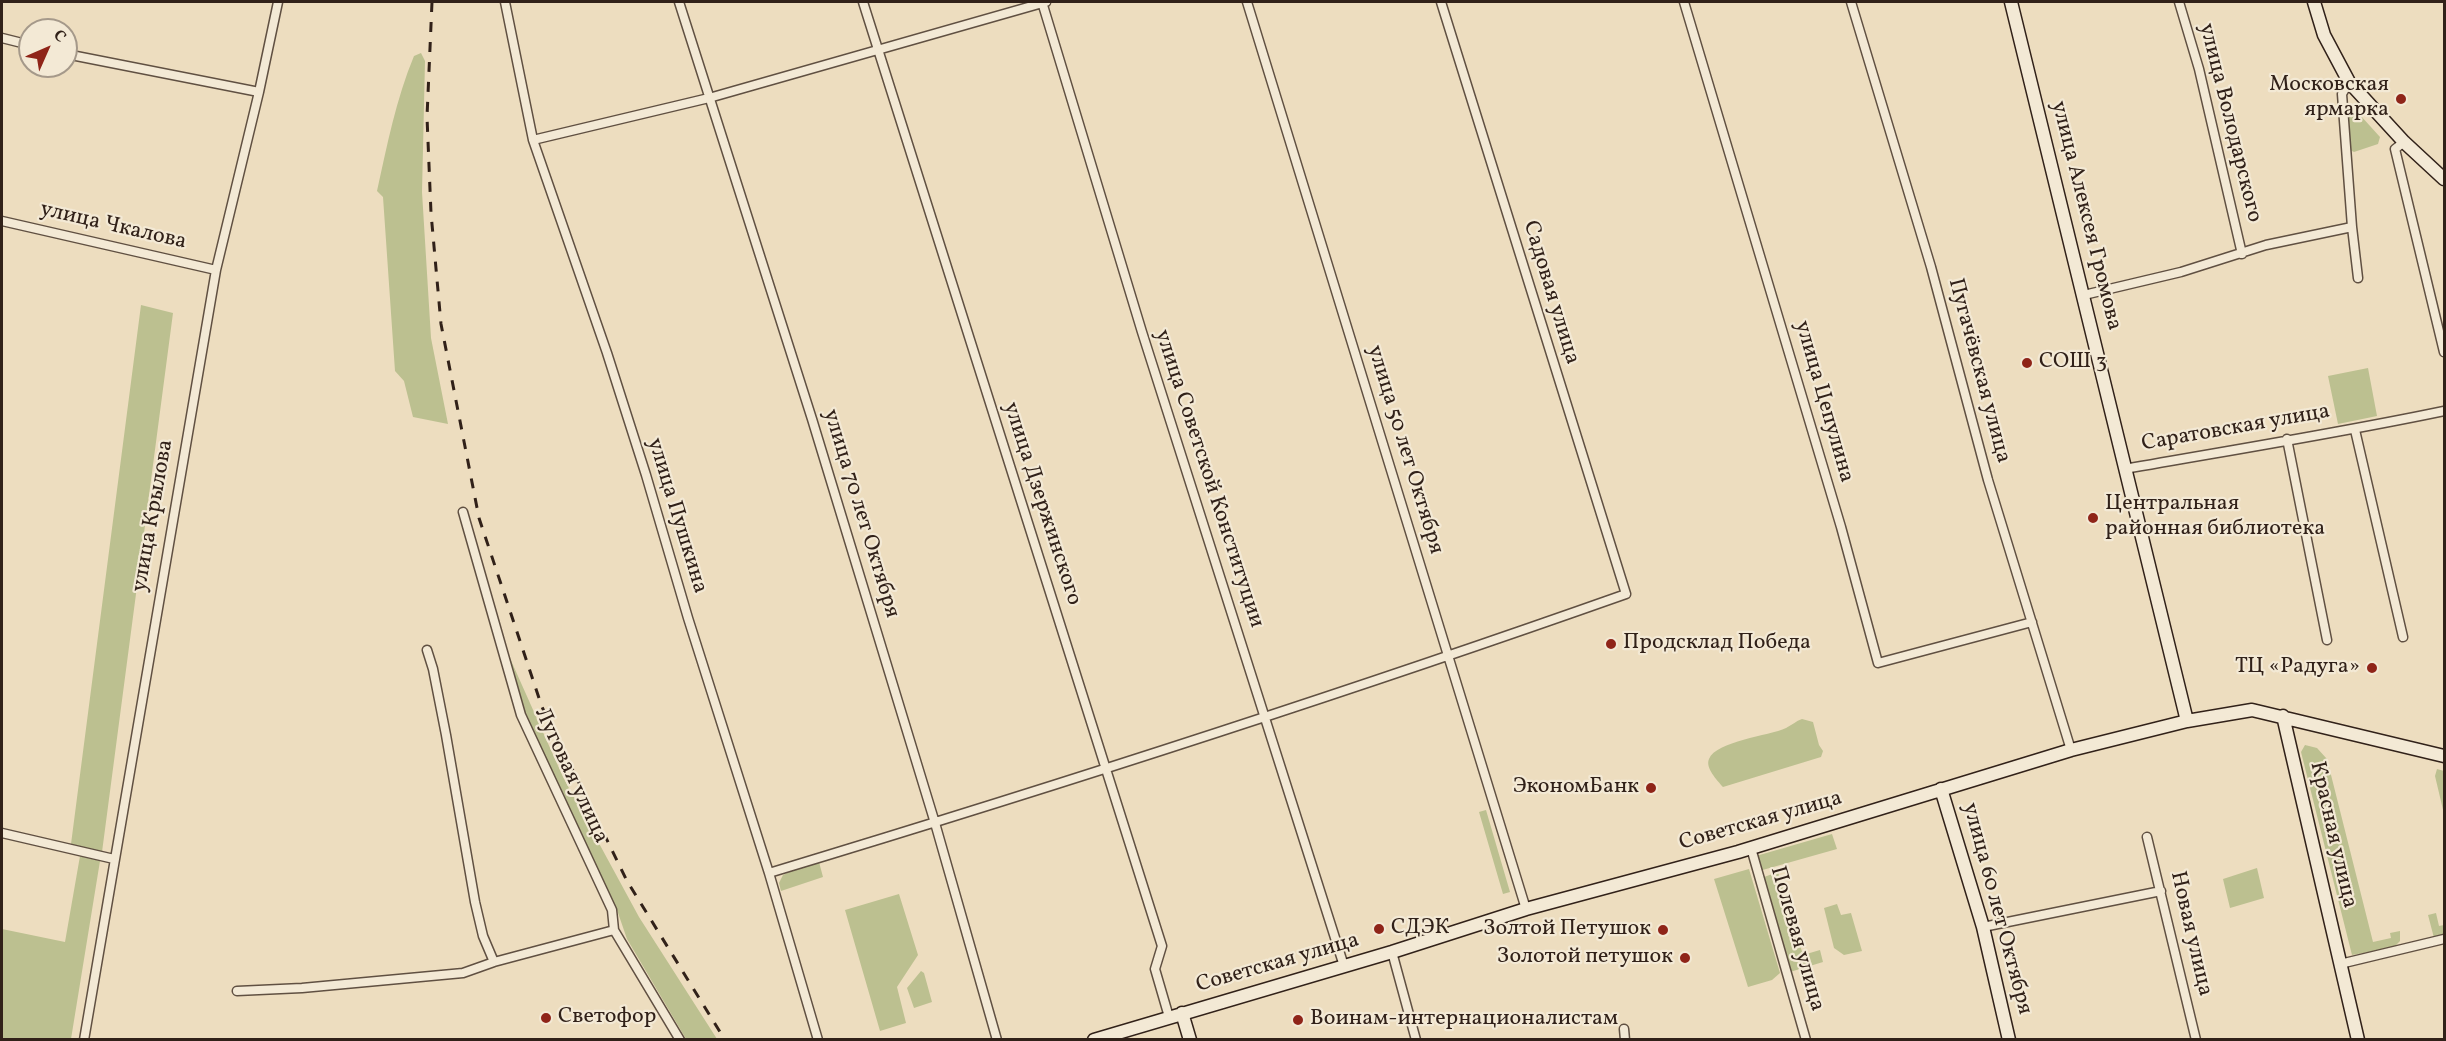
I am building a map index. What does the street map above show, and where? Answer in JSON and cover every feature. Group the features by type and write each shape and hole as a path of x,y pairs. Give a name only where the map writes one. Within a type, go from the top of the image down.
{"street":[{"name":"улица Крылова","path":"84,1040 216,270 278,2"},
{"name":"улица Пушкина","path":"505,2 533,140 614,375 769,873 818,1040"},
{"name":"улица 70 лет Октября","path":"679,2 812,419 935,823 997,1040"},
{"name":"улица Дзержинского","path":"862,2 1162,946 1155,969 1169,1017"},
{"path":"533,140 709,98 1044,2"},
{"name":"улица Советской Конституции","path":"1044,2 1142,332 1344,966"},
{"name":"улица 50 лет Октября","path":"1247,2 1526,909"},
{"name":"Садовая улица","path":"1441,2 1626,594 1449,657"},
{"name":"улица Цепулина","path":"1684,2 1841,527 1878,663 2032,622"},
{"name":"Пугачёвская улица","path":"1851,2 1931,267 1988,480 2071,750"},
{"name":"улица Алексея Громова","path":"2011,2 2187,721"},
{"name":"улица Володарского","path":"2179,2 2199,69 2242,254"},
{"path":"2314,2 2324,35 2349,82 2404,142 2445,179"},
{"path":"2,38 18,42"},
{"path":"78,56 259,92"},
{"path":"2349,82 2342,94 2358,278"},
{"path":"2404,142 2396,149 2445,352"},
{"name":"улица Чкалова","path":"2,220 216,270"},
{"path":"2084,295 2181,272 2266,245 2352,227"},
{"name":"Саратовская улица","path":"2125,469 2287,439 2355,430 2445,411"},
{"name":"Саратовская улица","path":"2355,430 2403,637"},
{"path":"2287,439 2327,640"},
{"name":"Луговая улица","path":"463,512 521,715 612,910 614,930 680,1040"},
{"path":"427,650 446,735 475,902 483,936 494,962"},
{"path":"769,873 1106,769 1449,657"},
{"name":"Советская улица","path":"1094,1040 1392,952 1526,909 1751,848 2071,750 2187,721 2252,710 2445,756"},
{"name":"Красная улица","path":"2283,716 2358,1040"},
{"name":"улица 60 лет Октября","path":"1941,789 1983,927 2009,1040"},
{"path":"2,833 114,859"},
{"name":"Новая улица","path":"2147,837 2196,1040"},
{"name":"Полевая улица","path":"1751,848 1806,1040"},
{"path":"1983,927 2161,891"},
{"path":"237,991 302,988 463,973 494,962 614,930"},
{"path":"2340,964 2445,939"},
{"path":"1392,952 1416,1040"},
{"path":"1182,1013 1190,1040"},
{"path":"1624,1029 1625,1040"}],"green space":[{"path":"421,53 425,61 422,192 431,338 448,424 413,417 404,381 395,371 383,197 377,191 402,89 414,56"},
{"path":"2351,105 2380,137 2378,144 2354,152 2350,150 2346,108"},
{"path":"141,305 173,313 102,852 71,844"},
{"path":"2368,368 2377,416 2338,424 2328,376"},
{"path":"509,656 563,777 639,917 717,1039 686,1039 627,939 617,910 525,713"},
{"path":"1802,719 1813,722 1819,745 1823,751 1821,757 1723,787 1712,774 1709,759 1722,748 1732,743 1778,731"},
{"path":"2305,745 2317,748 2327,759 2373,942 2391,938 2390,933 2400,931 2400,941 2393,948 2352,955 2301,752"},
{"path":"2437,769 2444,771 2444,814 2435,776"},
{"path":"1486,810 1510,892 1503,894 1479,812"},
{"path":"1832,834 1837,849 1759,871 1756,856"},
{"path":"80,856 100,861 71,1039 2,1039 2,929 65,942"},
{"path":"819,862 823,877 781,891 779,883 783,875"},
{"path":"2257,868 2264,898 2230,908 2223,879"},
{"path":"1749,869 1780,973 1772,980 1748,987 1714,879"},
{"path":"1778,872 1803,955 1820,950 1823,962 1790,972 1764,877"},
{"path":"899,894 918,955 897,987 906,1023 880,1031 845,910"},
{"path":"1837,904 1841,915 1851,913 1862,951 1844,955 1834,948 1824,908"},
{"path":"2436,913 2439,926 2444,925 2444,935 2434,938 2428,915"},
{"path":"921,971 924,973 932,1002 914,1008 907,988"}],"railway":[{"path":"432,2 427,117 431,213 441,324 479,518 542,707 627,881 725,1040"}],"place":[{"name":"Московская ярмарка","path":"2401,99"},
{"name":"СОШ 3","path":"2027,363"},
{"name":"Центральная районная библиотека","path":"2093,518"},
{"name":"Продсклад Победа","path":"1611,644"},
{"name":"ТЦ «Радуга»","path":"2372,668"},
{"name":"ЭкономБанк","path":"1651,788"},
{"name":"СДЭК","path":"1379,929"},
{"name":"Золтой Петушок","path":"1663,930"},
{"name":"Золотой петушок","path":"1685,958"},
{"name":"Светофор","path":"546,1018"},
{"name":"Воинам-интернационалистам","path":"1298,1020"}]}
